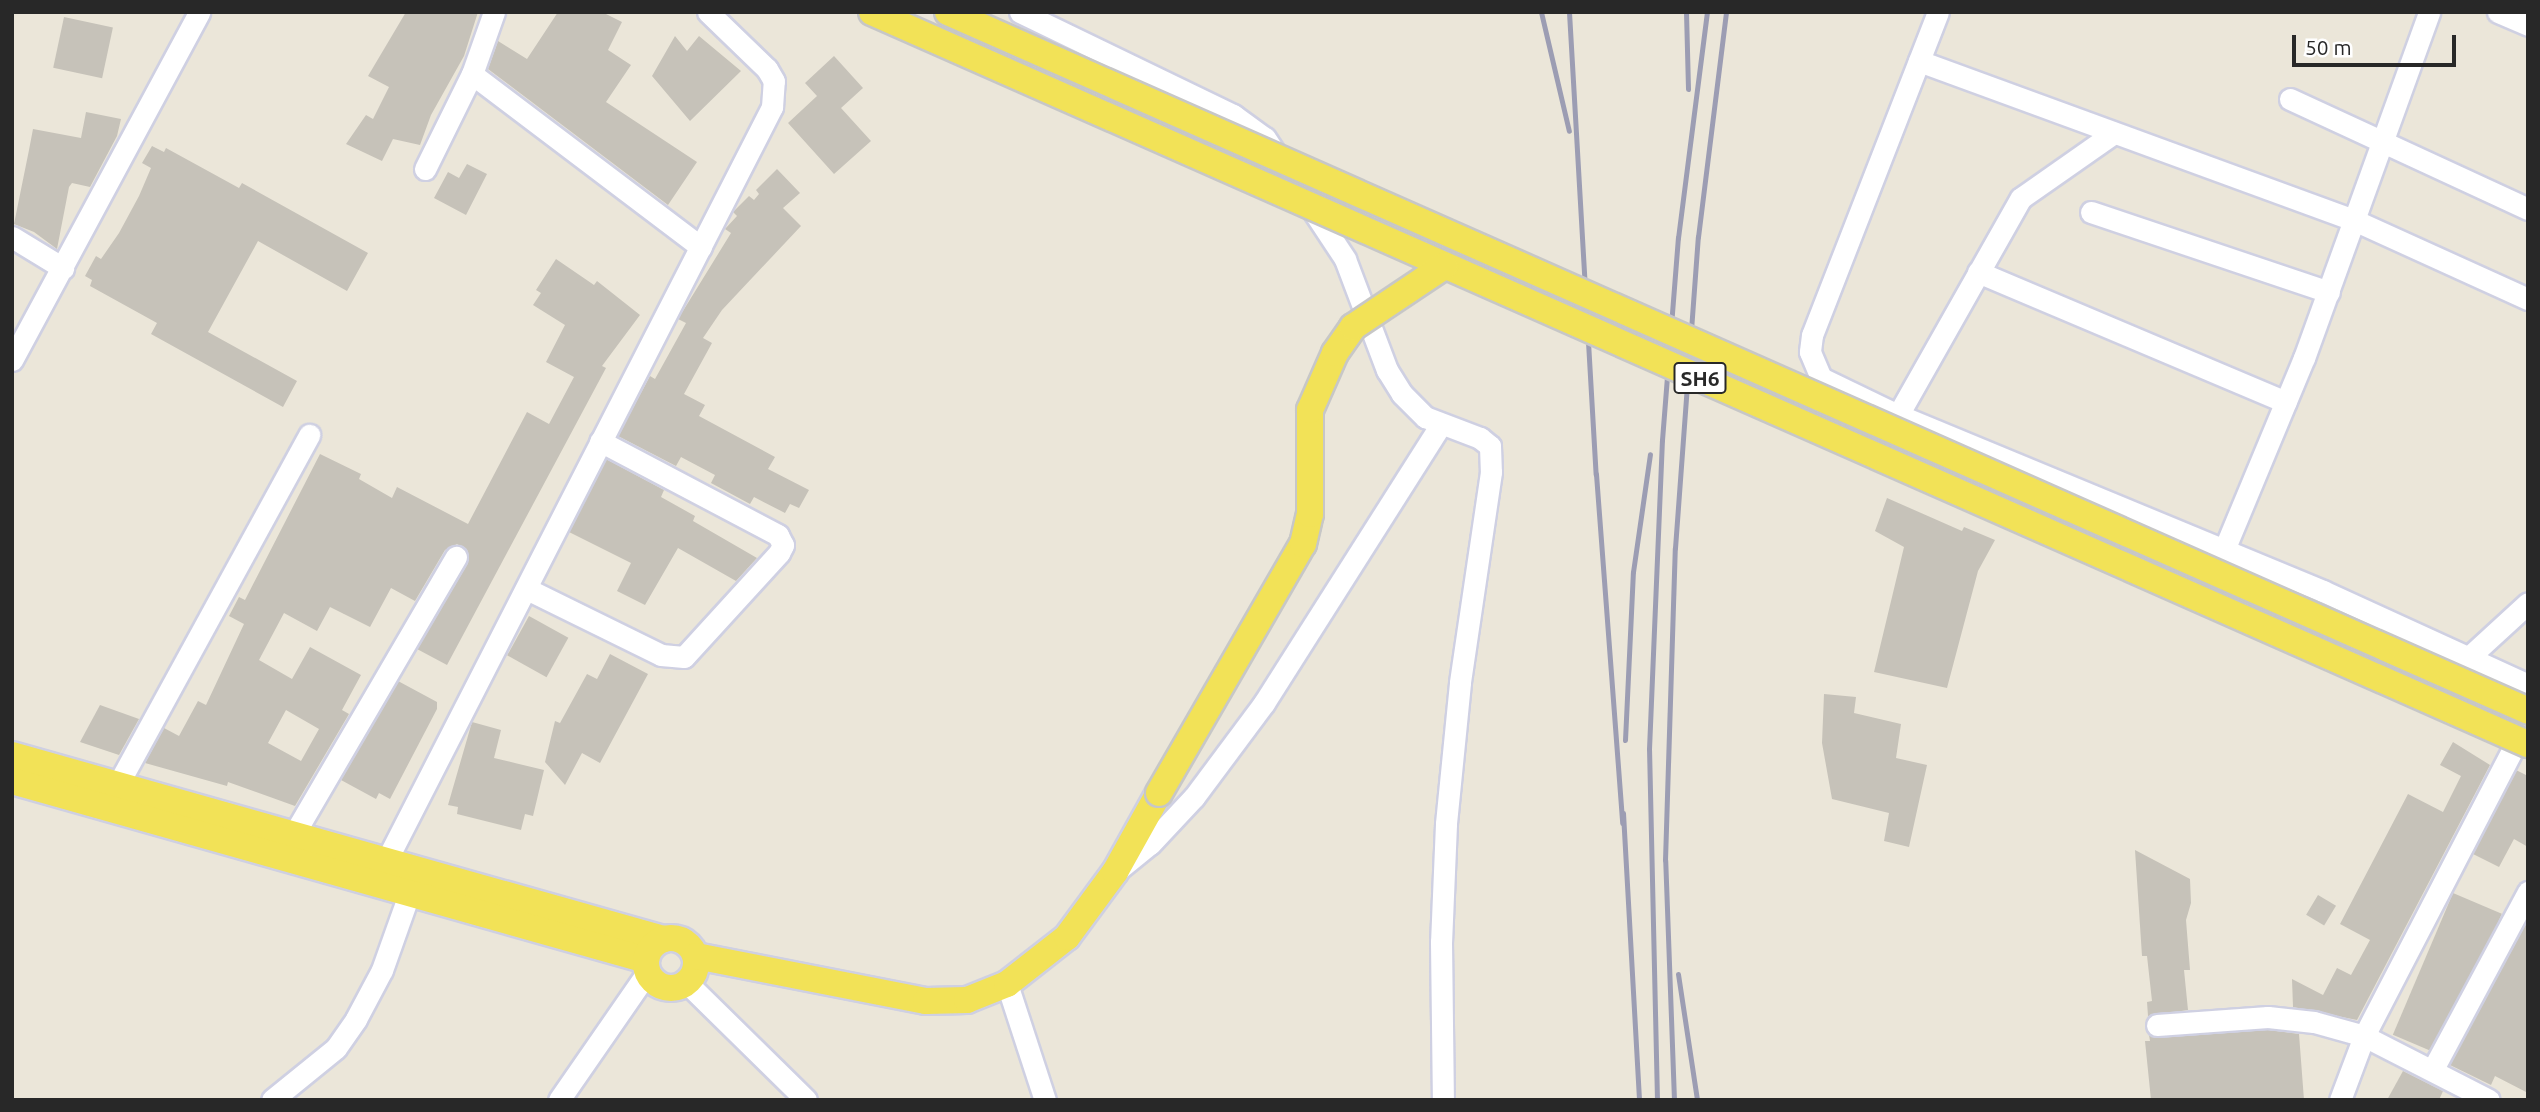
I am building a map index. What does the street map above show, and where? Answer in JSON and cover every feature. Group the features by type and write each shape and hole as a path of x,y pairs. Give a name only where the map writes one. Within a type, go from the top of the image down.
{"main road":[{"name":"SH6","path":"872,12 2528,744"},
{"name":"SH6","path":"948,12 2528,711"},
{"path":"12,755 663,939 679,939 696,956 926,1001 967,1000 1007,984 1067,937 1115,872 1303,544 1310,514 1310,410 1335,353 1353,327 1444,267"},
{"path":"12,781 409,894 646,967 664,988 687,983 695,971 696,956"},
{"path":"646,967 651,947 663,939"}],"street":[{"path":"12,360 199,12"},
{"path":"425,170 472,74 494,12"},
{"path":"374,884 701,247 775,95 767,69 708,12"},
{"path":"1020,12 1233,116 1265,138 1345,259 1387,370 1402,394 1425,417 1480,438 1493,456 1460,683 1446,824 1441,942 1443,1100"},
{"path":"1938,12 1812,335 1810,352 1821,378 1898,415 2224,550 2528,685"},
{"path":"2224,550 2329,292 2385,143 2429,12"},
{"path":"2498,12 2528,25"},
{"path":"1919,61 2356,221 2528,299"},
{"path":"472,74 701,247"},
{"path":"2290,99 2528,209"},
{"path":"1898,415 1978,272 2026,193 2114,133"},
{"path":"2091,212 2329,292"},
{"path":"12,237 63,268"},
{"path":"1978,272 2286,402"},
{"path":"1115,872 1150,844 1194,797 1264,703 1441,424"},
{"path":"105,808 309,435"},
{"path":"527,589 660,655 684,657 779,553 783,545 778,534 600,441"},
{"path":"294,834 456,557"},
{"path":"2468,657 2528,603"},
{"path":"2340,1100 2364,1035 2528,719"},
{"path":"2433,1069 2528,892"},
{"path":"272,1100 336,1048 356,1019 382,970 409,894"},
{"path":"559,1100 646,967"},
{"path":"687,983 806,1100"},
{"path":"1007,984 1045,1100"},
{"path":"2157,1025 2268,1017 2364,1035 2489,1100"}],"building":[{"path":"406,12 478,12 464,56 431,115 420,145 393,139 382,161 346,144 366,115 373,119 389,87 368,76"},
{"path":"558,12 602,12 622,22 608,50 631,65 606,102 697,162 668,205 488,69 498,41 527,59"},
{"path":"64,17 113,27 102,78 53,68"},
{"path":"675,36 687,51 699,36 741,71 690,121 652,76"},
{"path":"834,56 863,88 841,108 871,141 834,174 788,123 817,96 805,83"},
{"path":"86,112 121,119 117,136 90,187 72,183 69,187 57,249 34,232 14,224 33,129 81,138"},
{"path":"152,146 164,152 166,148 239,188 242,183 368,253 347,291 258,241 208,332 297,381 283,407 151,334 157,323 90,286 92,280 85,276 96,256 101,259 119,233 139,196 151,168 142,163"},
{"path":"467,164 487,174 466,215 434,198 448,172 459,178"},
{"path":"777,169 800,193 783,208 801,226 722,310 703,338 712,343 684,394 705,405 699,416 775,457 768,469 809,490 799,508 790,504 785,513 754,497 750,504 711,483 715,475 681,457 676,466 618,436 650,376 655,379 686,323 678,319 731,233 725,229 737,216 733,212 749,196 754,200 759,194 756,190"},
{"path":"556,259 594,285 597,281 640,315 602,366 606,368 447,665 417,649 468,563 468,551 457,544 445,550 415,601 391,588 370,627 330,607 317,631 284,613 259,660 292,679 310,647 361,675 342,710 349,714 295,806 228,782 227,786 145,763 164,728 179,736 198,701 206,705 244,624 229,616 239,597 245,600 320,454 361,474 359,479 392,498 397,487 468,524 527,412 549,424 574,377 546,362 565,325 533,305 541,293 536,290","holes":["286,710 319,729 301,761 268,743"]},
{"path":"606,459 664,490 661,497 695,516 693,521 757,558 736,581 678,548 645,605 617,591 631,563 569,532"},
{"path":"1887,498 1962,531 1964,527 1995,540 1978,571 1947,688 1874,672 1904,547 1875,531"},
{"path":"529,616 568,638 547,677 507,655"},
{"path":"610,654 648,674 600,763 582,753 565,785 545,762 555,721 560,723 587,674 597,679"},
{"path":"398,681 437,702 437,709 390,799 379,793 376,799 341,780"},
{"path":"1824,694 1856,697 1854,713 1901,724 1896,758 1927,765 1909,847 1884,841 1889,813 1832,799 1822,743"},
{"path":"100,705 139,719 119,755 80,742"},
{"path":"472,722 501,730 494,758 544,770 533,816 525,814 521,830 457,814 458,807 448,805"},
{"path":"2453,742 2490,765 2357,1020 2293,1007 2292,979 2323,995 2337,968 2351,975 2370,940 2340,924 2408,794 2443,812 2461,776 2440,765"},
{"path":"2516,770 2528,776 2528,847 2514,839 2499,867 2473,854"},
{"path":"2135,850 2190,879 2191,903 2186,920 2190,970 2184,970 2188,1010 2148,1016 2147,1002 2152,1001 2147,956 2142,956"},
{"path":"2453,893 2502,914 2442,1055 2393,1035"},
{"path":"2318,895 2336,906 2324,926 2306,915"},
{"path":"2528,920 2528,1093 2495,1076 2491,1085 2450,1065"},
{"path":"2268,1030 2299,1034 2304,1100 2151,1100 2145,1041 2150,1041 2149,1035"},
{"path":"2403,1071 2443,1091 2439,1100 2387,1100"}],"railway":[{"path":"1541,12 1569,131"},
{"path":"1569,12 1596,474 1622,823"},
{"path":"1686,12 1688,89"},
{"path":"1657,1100 1649,749 1662,440 1678,238 1707,12"},
{"path":"1674,1100 1665,860 1675,548 1698,237 1726,12"},
{"path":"1625,740 1633,572 1650,454"},
{"path":"1623,813 1639,1100"},
{"path":"1678,974 1697,1100"}]}
